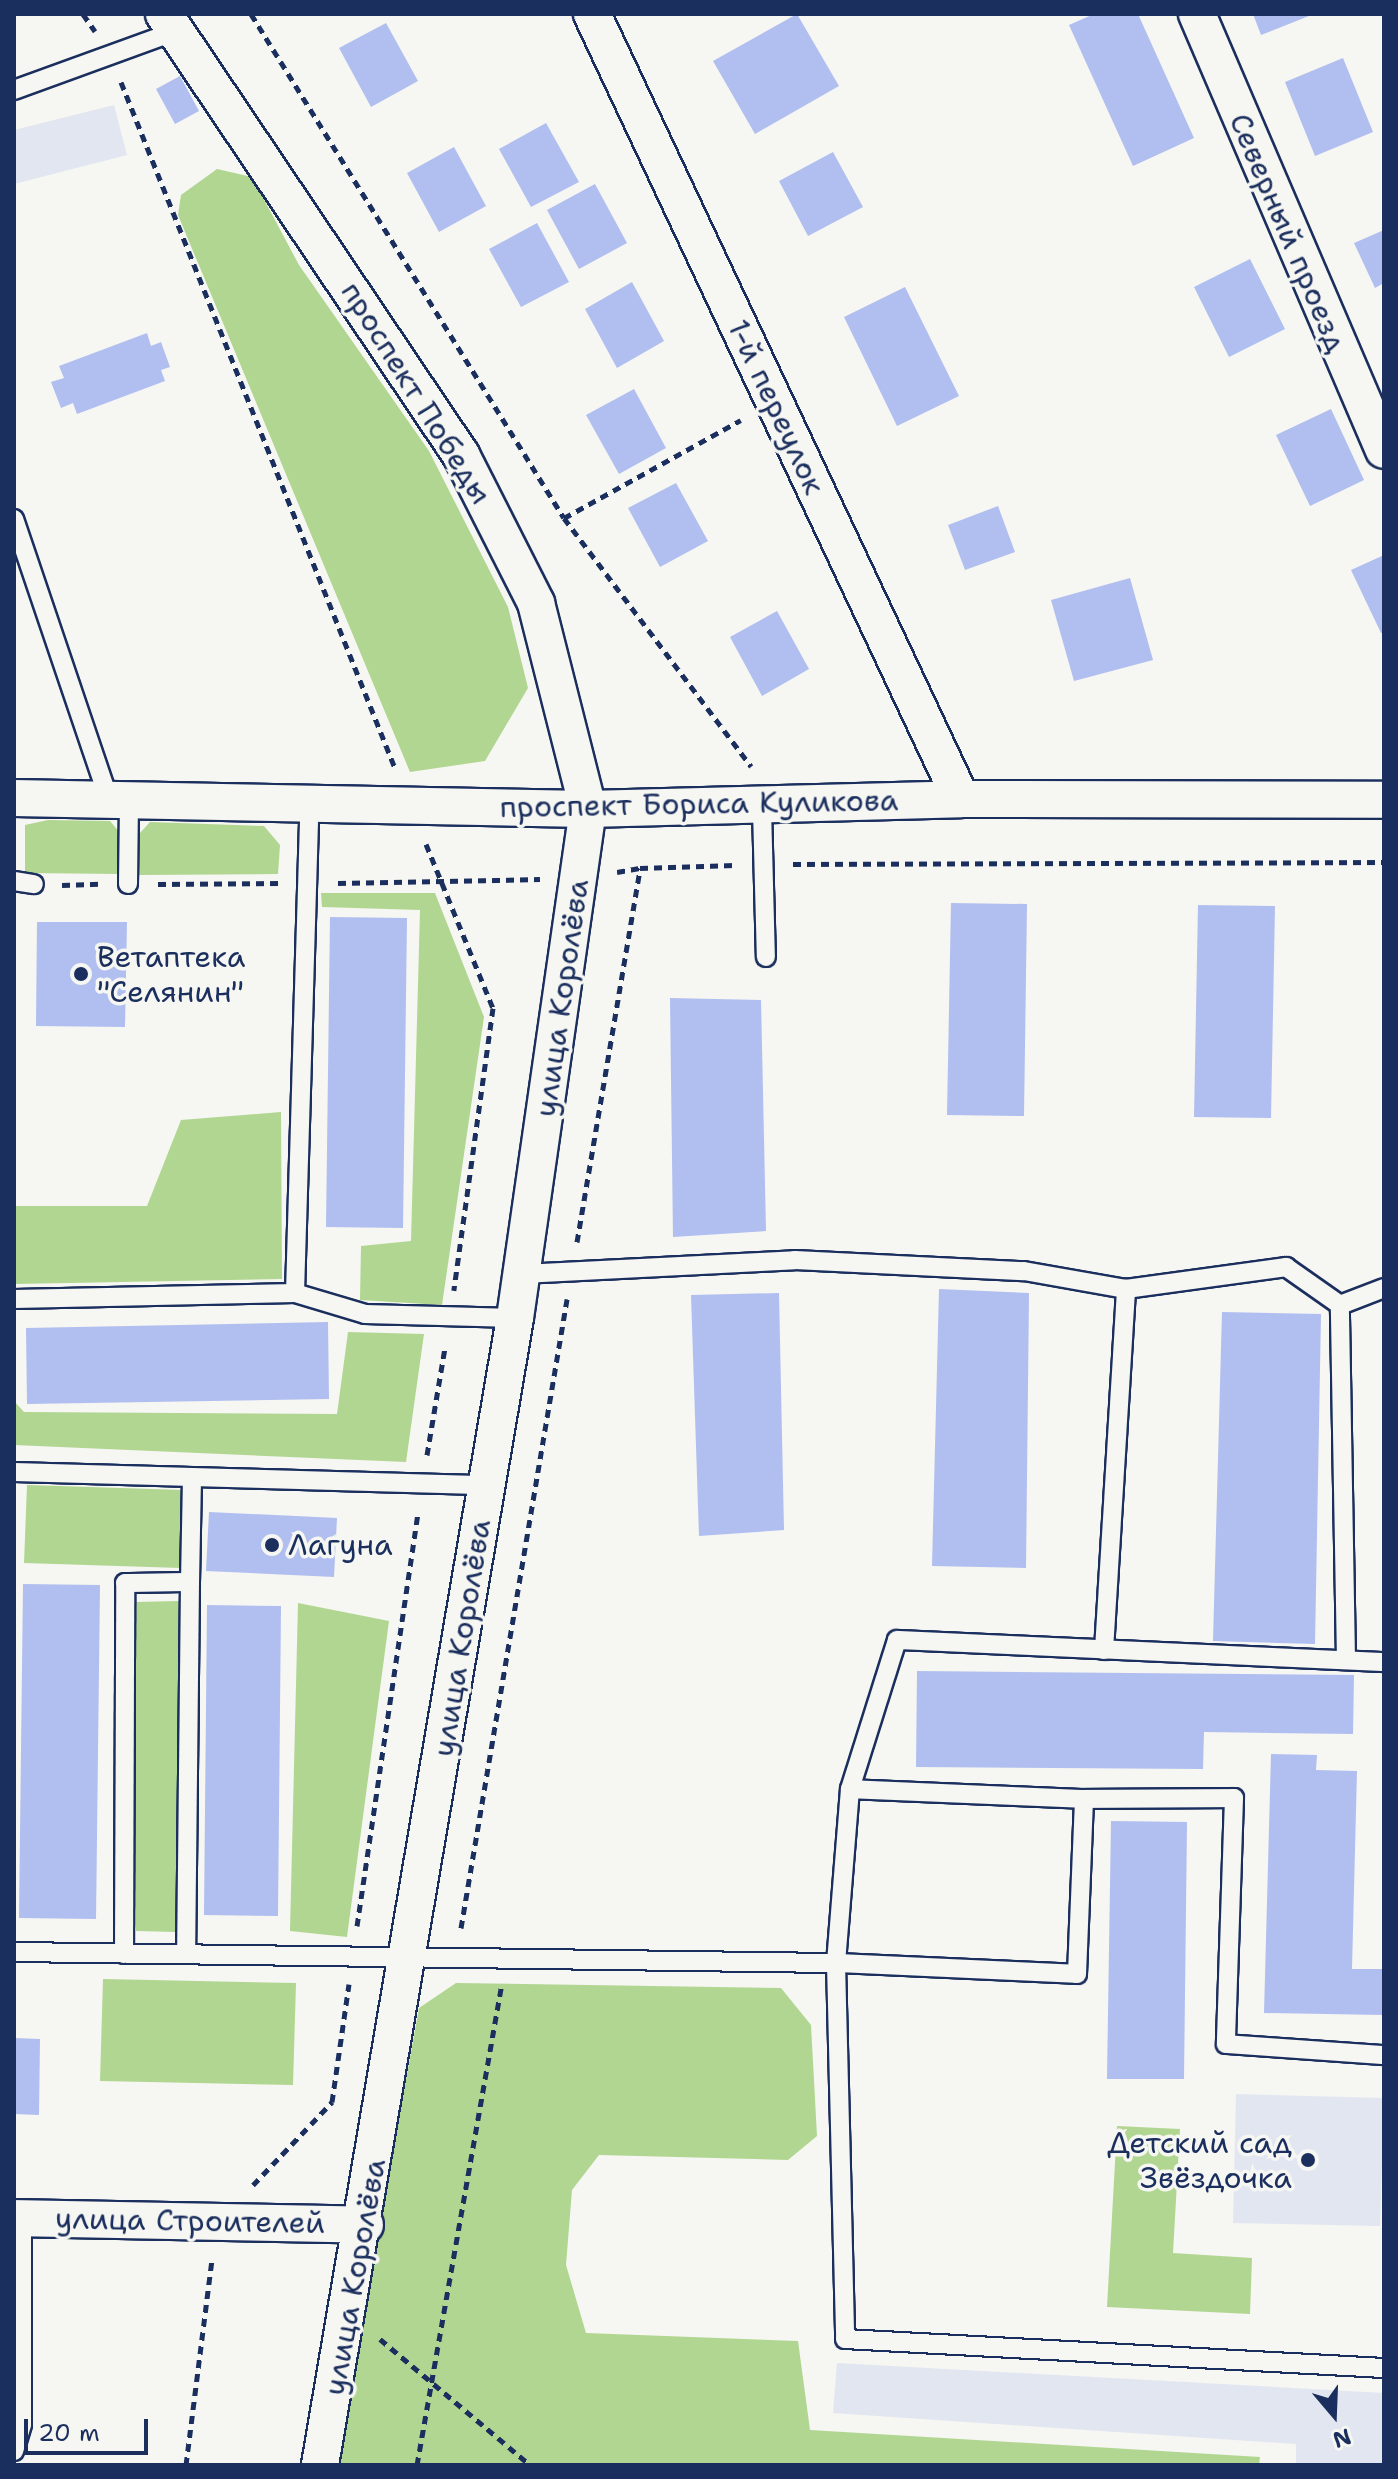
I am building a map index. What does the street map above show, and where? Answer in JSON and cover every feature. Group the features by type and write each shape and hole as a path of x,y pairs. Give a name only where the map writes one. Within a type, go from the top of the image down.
{"street":[{"name":"1-й переулок","path":"592,14 961,799"},
{"name":"Северный проезд","path":"1197,14 1384,450"},
{"name":"проспект Победы","path":"170,23 461,455 536,603 588,809"},
{"name":"проспект Бориса Куликова","path":"14,798 588,809 762,809 961,799 1384,800"},
{"name":"улица Королёва","path":"320,2465 410,1962 515,1318 588,809"},
{"name":"улица Строителей","path":"18,2218 365,2225"}],"lane":[{"path":"14,90 107,55 170,23"},
{"path":"14,519 119,798 128,884"},
{"path":"295,1293 310,802"},
{"path":"762,809 766,864 766,957"},
{"path":"14,881 34,884"},
{"path":"522,1274 795,1260 1024,1271 1126,1289 1286,1267 1340,1305"},
{"path":"1340,1305 1384,1288"},
{"path":"1104,1650 1126,1289"},
{"path":"14,1299 295,1293 365,1314 515,1318"},
{"path":"1340,1305 1346,1660"},
{"path":"14,1472 487,1485"},
{"path":"186,1953 192,1478"},
{"path":"124,1954 125,1583 190,1582"},
{"path":"1384,1662 897,1640 850,1789 836,1963 845,2339 1384,2368"},
{"path":"850,1789 1084,1799 1234,1798 1226,2044 1384,2055"},
{"path":"14,1952 186,1953 410,1962 836,1963 1077,1974 1084,1799"},
{"path":"14,2451 22,2424 18,2218"}],"path":[{"path":"83,14 107,55 493,1008 451,1316 422,1484 332,2102 217,2222 186,2465"},
{"path":"251,14 564,518 758,775 762,809"},
{"path":"564,518 773,402"},
{"path":"455,1962 640,868 766,864 1384,862"},
{"path":"417,2465 505,1962"},
{"path":"348,2313 530,2465"}],"shaded area":[{"path":"114,105 127,155 14,184 14,130"},
{"name":"Детский сад Звёздочка","path":"1236,2094 1384,2098 1380,2226 1233,2223"},
{"path":"837,2363 1384,2393 1384,2465 1296,2465 1296,2444 833,2413"}],"green space":[{"path":"217,169 252,177 299,265 429,451 508,607 528,688 485,761 410,772 178,215 181,195"},
{"path":"48,820 110,821 121,834 120,874 25,873 25,825"},
{"path":"150,822 264,826 280,845 278,874 139,875 140,833"},
{"path":"321,893 435,893 484,1017 442,1305 360,1300 361,1246 411,1241 420,910 322,907"},
{"path":"281,1112 282,1279 14,1284 14,1206 147,1206 181,1120"},
{"path":"348,1332 424,1334 406,1462 14,1445 14,1401 24,1412 337,1414"},
{"path":"27,1485 183,1490 181,1568 24,1563"},
{"path":"179,1601 176,1932 136,1931 136,1602"},
{"path":"298,1603 389,1621 347,1937 290,1931"},
{"path":"103,1979 296,1983 293,2085 100,2081"},
{"path":"456,1983 781,1988 811,2025 817,2136 788,2160 599,2155 572,2190 566,2265 586,2333 798,2341 810,2430 1260,2457 1259,2465 336,2465 419,2008"},
{"path":"1117,2126 1180,2129 1173,2253 1252,2258 1250,2314 1107,2307"}],"building":[{"path":"797,14 839,86 755,134 713,61"},
{"path":"1094,14 1138,14 1194,138 1133,166 1069,25"},
{"path":"1253,14 1314,14 1261,35"},
{"path":"386,23 418,81 371,107 339,48"},
{"path":"1343,58 1373,132 1315,156 1285,82"},
{"path":"180,76 199,111 175,124 156,89"},
{"path":"546,123 579,182 531,207 499,149"},
{"path":"454,147 486,206 439,232 407,173"},
{"path":"833,152 863,207 808,236 779,181"},
{"path":"595,184 627,243 579,269 547,210"},
{"path":"537,223 569,282 521,307 489,249"},
{"path":"1384,230 1384,283 1375,288 1354,243"},
{"path":"1250,259 1285,329 1229,357 1194,287"},
{"path":"632,282 664,341 617,368 585,309"},
{"path":"905,287 959,396 897,426 844,317"},
{"path":"147,333 151,346 161,342 170,367 161,370 165,381 77,414 73,403 61,408 51,382 64,378 59,366"},
{"path":"634,389 666,448 619,474 586,415"},
{"path":"1331,409 1364,480 1310,506 1276,435"},
{"path":"676,483 708,541 660,567 628,508"},
{"path":"998,506 1015,552 965,570 948,525"},
{"path":"1384,555 1384,632 1381,633 1351,570"},
{"path":"1130,578 1153,660 1074,681 1051,600"},
{"path":"777,611 809,669 762,696 730,637"},
{"path":"951,903 1027,904 1024,1116 947,1115"},
{"path":"1198,905 1275,906 1271,1118 1194,1117"},
{"path":"330,917 407,918 403,1228 326,1227"},
{"name":"Ветаптека \"Селянин\"","path":"37,922 127,922 125,1027 36,1026"},
{"path":"670,998 761,1000 766,1231 673,1237"},
{"path":"939,1289 1029,1293 1026,1568 932,1566"},
{"path":"779,1293 784,1530 699,1536 691,1295"},
{"path":"1222,1312 1321,1314 1315,1644 1213,1641"},
{"path":"328,1322 329,1399 27,1404 26,1328"},
{"name":"Лагуна","path":"209,1512 337,1518 334,1577 206,1571"},
{"path":"23,1584 100,1585 96,1919 19,1918"},
{"path":"207,1605 281,1606 278,1916 204,1915"},
{"path":"917,1671 1354,1675 1353,1734 1204,1732 1203,1769 916,1767"},
{"path":"1271,1754 1317,1755 1316,1770 1357,1771 1352,1969 1384,1969 1384,2015 1264,2013"},
{"path":"1111,1821 1187,1822 1184,2079 1107,2079"},
{"path":"14,2038 40,2039 39,2115 14,2114"}],"place":[{"name":"Ветаптека \"Селянин\"","path":"81,974"},
{"name":"Лагуна","path":"272,1545"},
{"name":"Детский сад Звёздочка","path":"1308,2160"}]}
